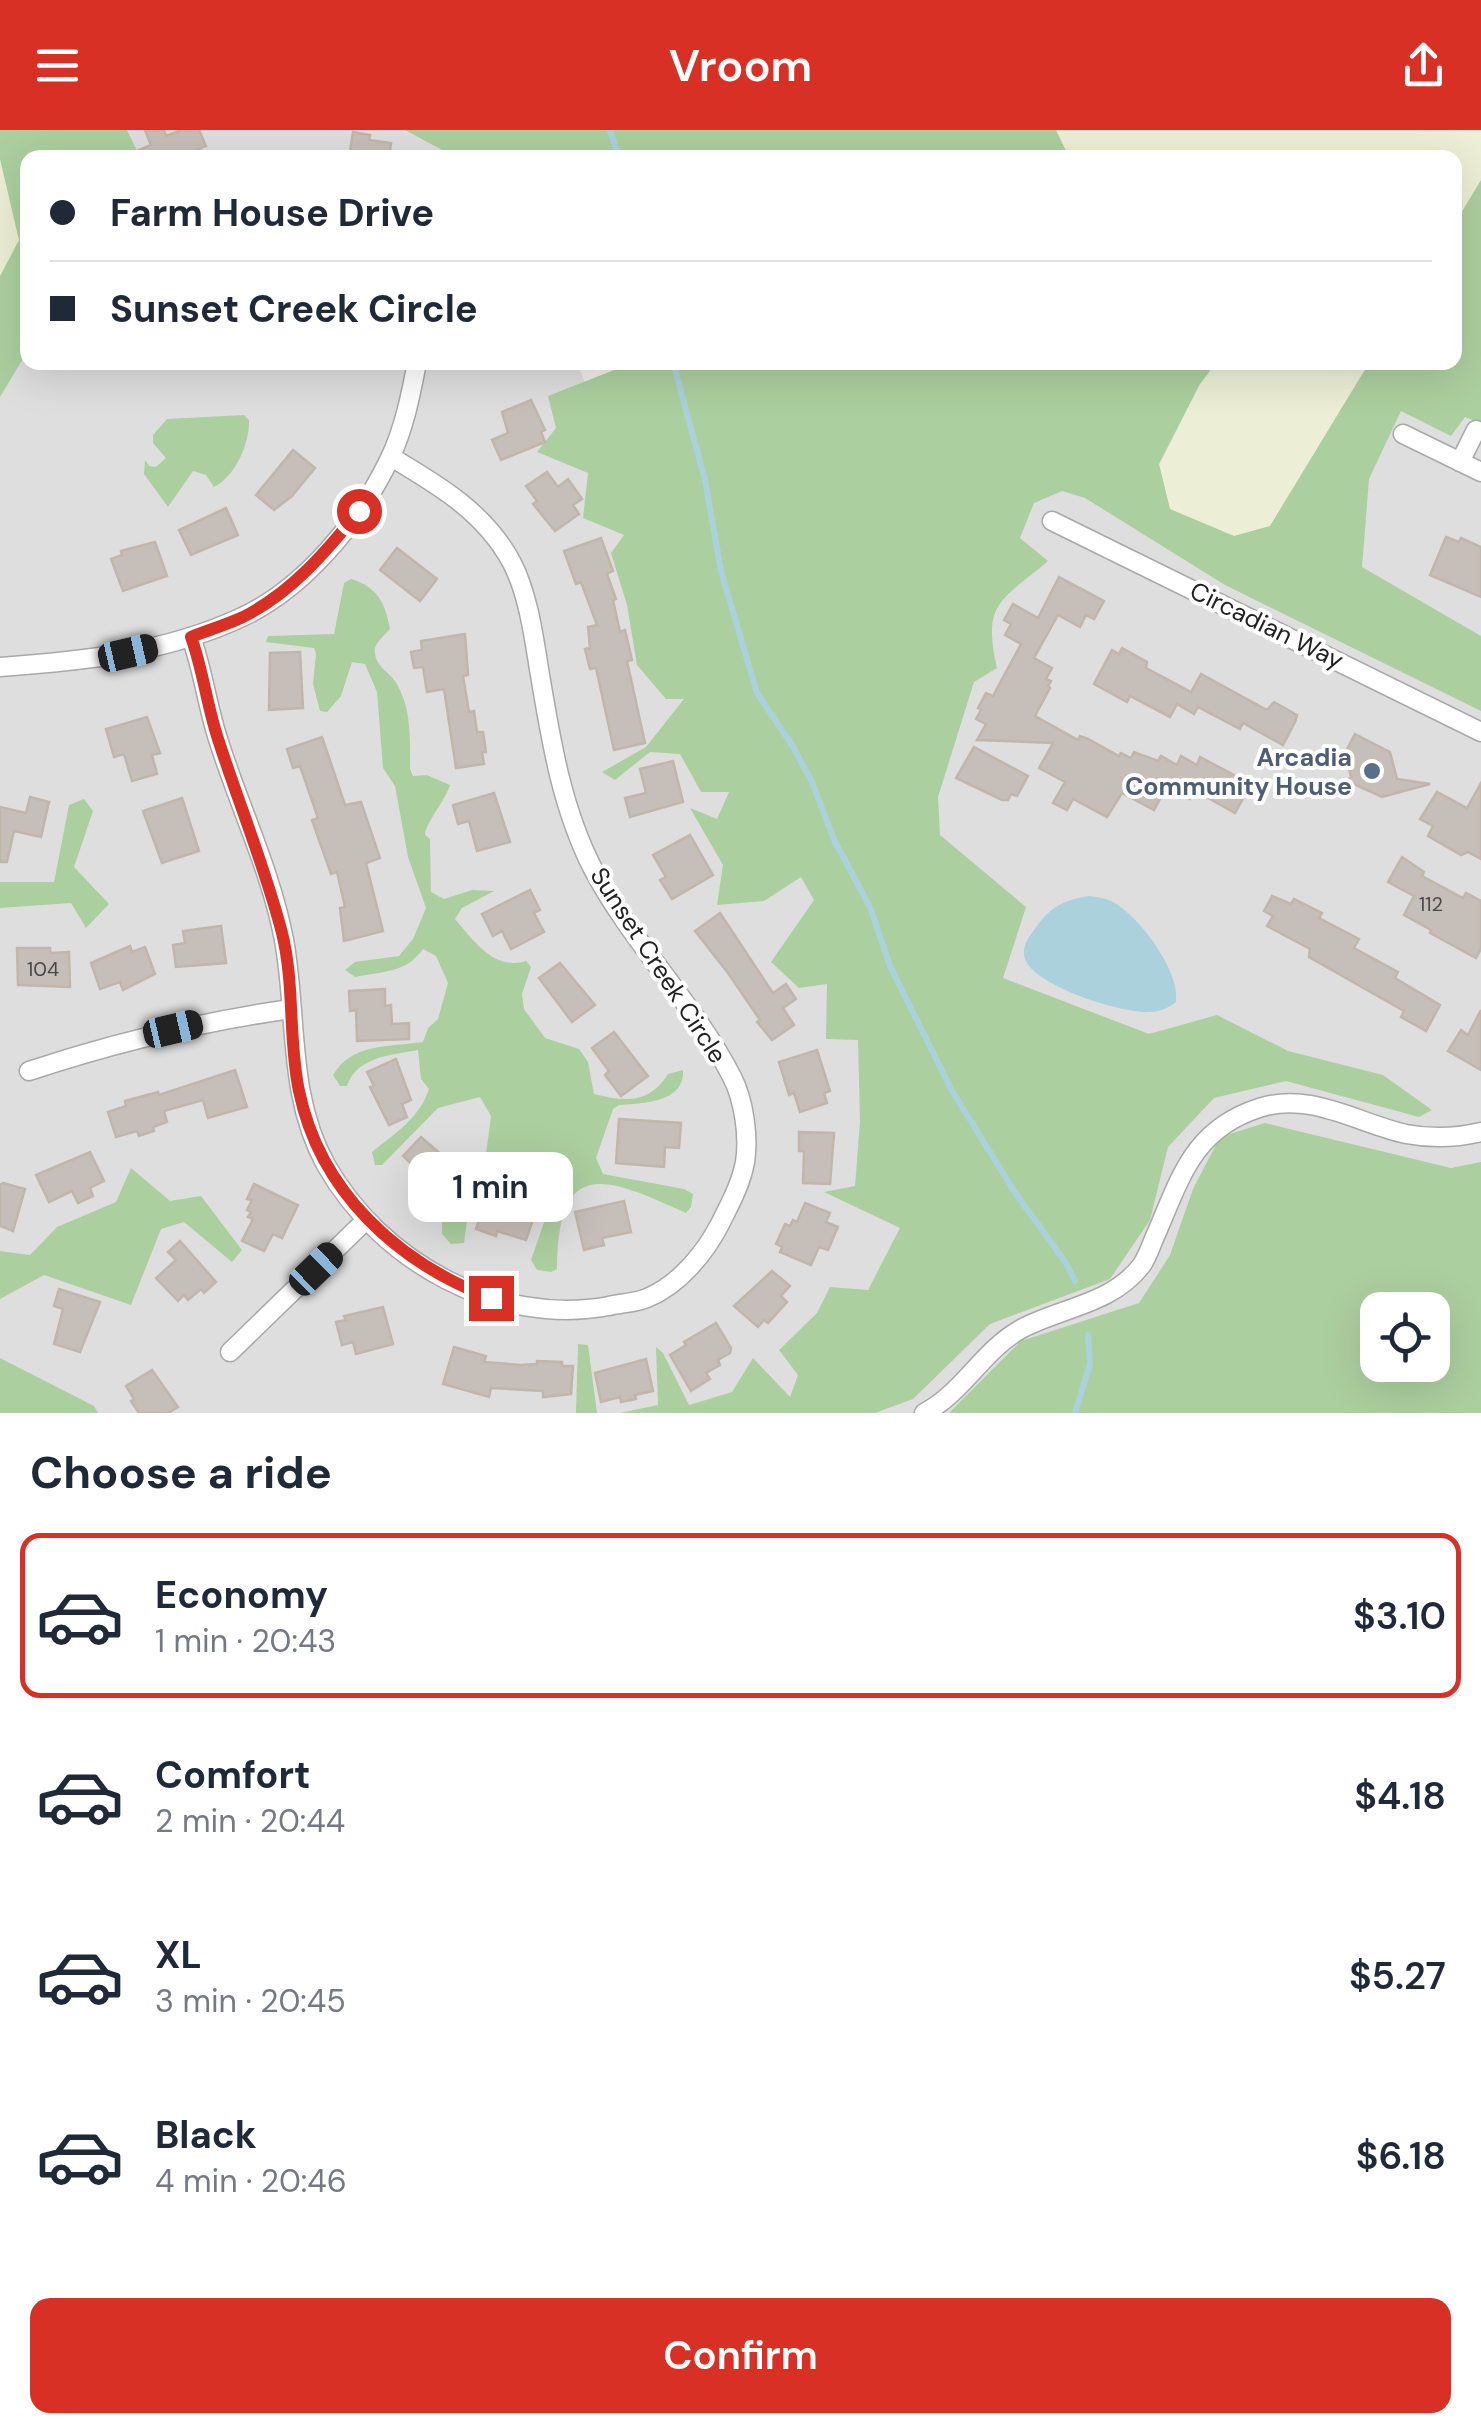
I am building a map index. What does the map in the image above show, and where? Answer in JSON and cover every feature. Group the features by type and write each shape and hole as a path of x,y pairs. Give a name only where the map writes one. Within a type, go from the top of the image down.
{"street":[{"path":"0,667 96,658 191,637 242,618 284,592 359,511 391,457 416,370"},
{"path":"1460,462 1476,430"},
{"path":"1403,434 1481,472"},
{"name":"Sunset Creek Circle","path":"191,637 216,736 258,849 284,938 299,1090 309,1128 327,1166 366,1220 439,1275 511,1306 595,1308 646,1299 675,1281 709,1245 735,1195 746,1160 745,1125 734,1081 592,867 554,759 526,602 512,563 484,525 447,489 391,457"},
{"name":"Circadian Way","path":"1052,522 1481,732"},
{"path":"29,1071 139,1036 290,1009"},
{"path":"924,1413 954,1393 974,1367 1020,1330 1106,1296 1141,1266 1187,1162 1202,1142 1236,1117 1289,1102 1320,1106 1425,1137 1458,1138 1481,1132"},
{"path":"230,1352 366,1220"}],"shaded area":[{"path":"87,130 455,130 491,150 77,150"},
{"path":"20,254 20,370 580,370 607,435 1041,453 1386,370 1462,370 1462,336 1481,267 1481,1413 59,1413 0,1361 0,292"}],"green space":[{"path":"0,130 127,130 137,150 20,150 20,364 0,397 0,276 19,240 0,159"},
{"path":"405,130 1056,130 1066,150 442,150"},
{"path":"1056,130 1481,130 1481,180 1462,211 1462,150 1066,150"},
{"path":"0,159 19,240 0,276"},
{"path":"1481,180 1481,423 1465,417 1451,436 1401,411 1369,479 1362,567 1481,636 1481,711 1225,585 1085,498 1062,491 1034,503 1020,538 1048,561 999,605 992,629 997,668 974,682 938,797 940,835 1026,907 1003,978 1149,1034 1217,1015 1288,1051 1383,1075 1432,1110 1419,1117 1286,1081 1214,1098 1168,1147 1150,1220 1110,1279 990,1324 913,1399 875,1413 620,1413 658,1405 656,1347 663,1353 689,1405 732,1392 753,1358 790,1397 798,1375 779,1350 817,1313 830,1287 868,1290 900,1228 824,1192 855,1186 860,1122 858,1040 826,1039 827,984 799,988 771,962 814,900 801,877 764,901 717,905 723,865 690,808 717,819 729,792 701,792 680,754 650,752 615,780 602,772 646,747 684,699 666,699 637,665 627,605 611,553 624,535 583,518 588,473 537,452 556,428 548,396 614,370 1211,370 1159,464 1170,509 1234,536 1270,526 1365,370 1462,370 1462,211"},
{"path":"1211,370 1365,370 1270,526 1234,536 1170,510 1159,465"},
{"path":"244,415 249,420 247,439 228,476 214,487 206,475 193,471 168,507 144,474 145,460 156,467 166,458 153,443 153,435 167,419"},
{"path":"351,579 374,591 386,611 390,629 377,643 375,654 405,702 413,776 427,775 450,785 425,835 430,839 431,892 444,899 472,890 494,891 462,908 455,919 494,958 504,962 526,961 531,967 522,994 524,1009 545,1038 579,1049 588,1062 594,1094 616,1098 644,1096 668,1074 683,1070 682,1081 670,1095 613,1109 596,1158 603,1174 684,1189 693,1194 691,1207 686,1213 632,1191 592,1185 577,1192 566,1207 557,1269 551,1272 537,1270 531,1260 550,1205 546,1183 522,1167 495,1168 467,1221 464,1243 451,1244 442,1234 442,1219 485,1162 491,1116 480,1097 438,1108 382,1165 375,1165 372,1152 413,1117 429,1089 421,1079 418,1050 366,1063 347,1086 340,1086 333,1075 350,1057 361,1052 423,1042 428,1028 438,1019 448,983 436,956 423,949 409,963 394,970 355,977 345,970 355,962 399,956 413,939 426,908 408,857 395,786 383,768 377,692 365,664 352,662 341,696 327,712 320,711 313,684 314,648 266,642 268,636 334,634 344,583"},
{"path":"84,799 93,811 74,867 109,904 86,928 71,903 0,908 0,882 54,882 69,805"},
{"path":"1265,1123 1451,1168 1481,1162 1481,1413 949,1413 1021,1341 1139,1303 1170,1255 1193,1189 1220,1137"},
{"path":"131,1168 170,1201 201,1196 242,1250 232,1262 184,1222 161,1229 131,1305 44,1275 0,1299 0,1251 30,1255 57,1227 116,1202"},
{"path":"578,1344 588,1345 597,1413 576,1413"},
{"path":"0,1358 94,1406 98,1413 0,1413"}],"water":[{"path":"1089,896 1113,902 1146,932 1172,976 1176,1002 1151,1012 1117,1008 1057,986 1029,965 1025,947 1042,919 1059,905"}],"building":[{"path":"145,130 164,130 166,136 181,130 199,130 206,146 196,150 139,150 151,145"},
{"path":"353,132 370,135 369,140 391,143 390,150 350,150"},
{"path":"531,400 545,430 541,432 545,442 501,460 492,440 508,433 502,412"},
{"path":"293,450 315,468 292,496 274,510 256,495"},
{"path":"547,472 558,487 568,479 582,499 573,505 579,514 555,531 533,504 537,501 526,486"},
{"path":"226,508 238,535 191,555 179,530"},
{"path":"1446,537 1459,542 1461,538 1481,547 1481,597 1430,575"},
{"path":"601,538 613,571 607,574 616,599 613,600 620,632 625,630 632,660 627,661 645,743 614,750 596,668 590,669 585,649 590,648 588,627 597,625 564,551"},
{"path":"155,542 167,576 123,591 111,559 122,555 121,551"},
{"path":"397,548 437,579 420,601 380,570"},
{"path":"1059,577 1104,601 1094,619 1086,615 1080,627 1058,615 1034,658 1052,668 1046,679 1051,681 1050,688 1035,716 1078,740 1080,736 1088,739 1119,756 1121,753 1131,758 1134,752 1158,761 1161,756 1177,765 1181,756 1197,765 1200,757 1251,784 1235,813 1201,794 1199,798 1193,794 1190,799 1167,786 1154,810 1122,793 1107,817 1073,799 1067,810 1053,803 1065,782 1039,768 1053,743 977,740 986,724 976,719 981,710 978,708 986,693 993,696 1021,644 1005,635 1011,624 1004,620 1013,604 1038,618"},
{"path":"465,634 468,675 463,676 469,712 474,711 477,732 483,732 486,752 482,752 484,764 456,768 444,689 427,692 423,667 414,668 411,652 422,650 421,641"},
{"path":"1122,648 1147,662 1146,668 1191,692 1201,674 1267,710 1274,702 1297,715 1295,722 1283,745 1243,723 1240,729 1198,707 1194,714 1177,704 1170,717 1130,696 1127,702 1094,684 1112,650 1119,654"},
{"path":"300,652 303,708 269,710 270,653"},
{"path":"147,717 160,753 152,755 157,774 132,781 124,754 114,757 106,729"},
{"name":"Arcadia Community House","path":"1355,734 1390,752 1397,779 1430,784 1382,797 1347,781 1351,777 1345,753"},
{"path":"322,737 345,805 361,802 380,858 366,863 383,931 344,941 340,908 345,907 337,872 331,874 312,820 318,818 300,766 293,768 287,749"},
{"path":"974,747 1028,776 1017,796 1011,794 1008,800 1002,800 956,778"},
{"path":"673,761 683,802 630,817 625,798 646,793 640,769"},
{"path":"1481,783 1481,859 1468,852 1461,855 1428,836 1433,826 1420,819 1437,792 1467,808"},
{"path":"494,793 510,842 477,851 469,821 458,824 453,805"},
{"path":"30,797 49,802 41,837 14,831 7,862 0,862 0,807 26,813"},
{"path":"182,798 199,851 162,863 143,811"},
{"path":"690,835 713,875 672,899 660,880 666,877 653,855"},
{"path":"1402,857 1424,872 1422,876 1463,898 1466,893 1481,901 1481,949 1476,958 1404,915 1414,896 1388,882"},
{"path":"530,890 540,910 534,913 544,932 511,949 502,931 493,936 482,914"},
{"path":"1272,896 1291,904 1294,899 1322,913 1319,918 1359,939 1354,948 1398,972 1395,978 1440,1005 1426,1031 1401,1017 1404,1011 1309,957 1310,949 1267,926 1273,916 1264,911"},
{"path":"720,913 773,993 786,984 796,999 783,1008 794,1025 772,1040 695,931"},
{"path":"221,926 226,963 176,967 173,945 185,943 183,931"},
{"path":"130,946 132,952 145,947 155,974 123,990 120,982 100,989 91,963"},
{"path":"17,948 69,952 70,987 18,985"},
{"path":"560,963 595,1005 572,1022 539,978"},
{"path":"385,989 385,1006 391,1005 392,1024 409,1023 409,1039 357,1041 356,1010 350,1011 349,991"},
{"path":"1481,1010 1481,1070 1448,1051 1461,1030 1468,1035"},
{"path":"614,1032 648,1076 621,1096 592,1048"},
{"path":"817,1050 830,1091 824,1093 827,1103 800,1112 794,1093 789,1095 779,1062"},
{"path":"396,1059 411,1100 402,1104 407,1117 389,1125 367,1072"},
{"path":"235,1070 247,1107 208,1118 203,1100 164,1111 167,1122 153,1127 154,1131 116,1137 108,1112 126,1106 125,1101 158,1092 159,1095"},
{"path":"619,1119 681,1123 679,1148 665,1147 664,1167 616,1163"},
{"path":"799,1132 834,1133 830,1184 803,1183 804,1151 799,1151"},
{"path":"421,1137 451,1163 458,1156 471,1168 441,1201 412,1175 417,1169 403,1156"},
{"path":"90,1152 104,1181 90,1188 93,1196 78,1203 72,1191 49,1202 36,1175"},
{"path":"3,1183 25,1189 13,1231 0,1226"},
{"path":"254,1184 298,1205 282,1238 273,1234 264,1251 242,1241 253,1219 248,1217 251,1212 247,1210 252,1200 247,1199"},
{"path":"487,1194 536,1211 526,1240 476,1229"},
{"path":"624,1201 631,1232 602,1238 604,1245 584,1250 575,1212"},
{"path":"805,1203 830,1213 826,1222 838,1227 828,1250 819,1247 811,1265 780,1252 782,1247 776,1244 785,1224 797,1222"},
{"path":"180,1241 216,1282 204,1293 201,1289 188,1300 184,1295 178,1301 156,1278 176,1260 168,1252"},
{"path":"772,1271 790,1286 781,1296 787,1302 768,1323 764,1320 758,1327 734,1306"},
{"path":"59,1289 100,1302 80,1352 54,1344 63,1309 54,1306"},
{"path":"383,1307 393,1344 356,1354 353,1342 342,1345 336,1322 346,1320 344,1316"},
{"path":"716,1323 731,1348 730,1353 706,1373 710,1379 691,1391 670,1355"},
{"path":"454,1347 486,1356 484,1362 562,1362 562,1366 573,1366 571,1394 543,1397 543,1391 491,1388 489,1397 443,1384"},
{"path":"646,1359 653,1391 635,1395 636,1399 621,1402 620,1397 601,1402 595,1373"},
{"path":"152,1370 178,1407 168,1413 139,1413 131,1401 134,1399 126,1386"}],"waterway":[{"path":"610,130 616,150"},
{"path":"675,370 705,480 721,571 757,693 812,782 835,842 870,907 890,966 951,1089 1075,1281"},
{"path":"1075,1413 1090,1364 1088,1335"}],"place":[{"name":"Arcadia Community House","path":"1372,771"}],"route":[{"path":"359,511 284,592 242,618 191,637 216,736 258,849 284,938 291,1032 309,1128 327,1166 366,1220 439,1275 491,1298"}]}
